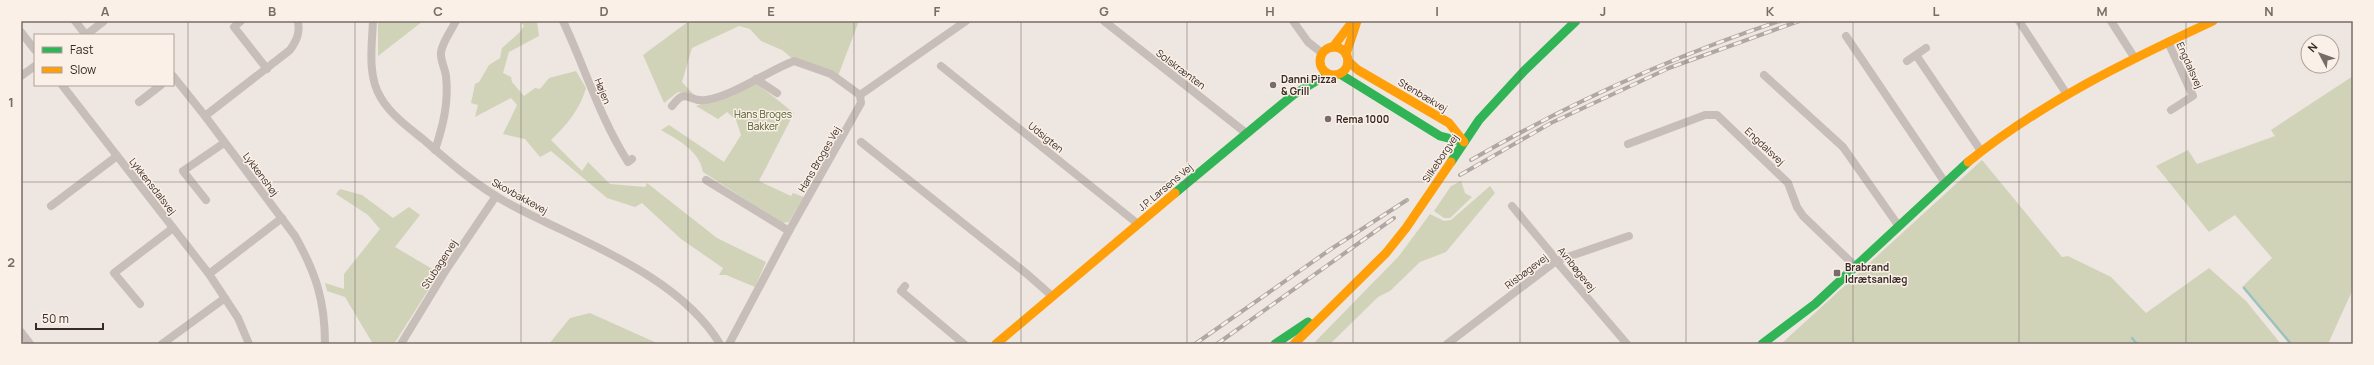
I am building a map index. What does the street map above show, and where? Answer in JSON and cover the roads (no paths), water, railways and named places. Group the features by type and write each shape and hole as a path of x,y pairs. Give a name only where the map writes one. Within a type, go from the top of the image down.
{"street":[{"path":"75,21 85,34"},
{"path":"87,34 104,21"},
{"path":"241,21 234,27 267,68"},
{"path":"205,116 290,50 297,40 299,29 298,21"},
{"name":"Skovbakkevej","path":"373,21 371,57 374,82 380,98 395,115 435,150 496,196 662,284 704,321 720,344"},
{"path":"435,150 442,129 446,103 446,76 441,54 443,44 456,21"},
{"name":"Højen","path":"563,21 594,99 617,146 628,162 632,159"},
{"path":"672,106 679,96 684,95 697,101 707,100 794,62 831,74 860,95 966,21"},
{"name":"Solskrænten","path":"1104,21 1246,133"},
{"path":"1293,21 1308,42 1322,53"},
{"path":"1322,53 1333,47 1353,21"},
{"path":"1340,74 1345,70 1356,21"},
{"name":"Silkeborgvej","path":"1294,344 1326,310 1386,252 1406,228 1464,142 1499,97 1576,21"},
{"path":"2019,21 2066,93"},
{"path":"2111,21 2134,58"},
{"name":"Engdalsvej","path":"1762,344 1809,309 1944,181 2027,117 2066,93 2134,58 2213,21"},
{"path":"21,32 34,49"},
{"path":"1846,36 1944,181"},
{"name":"Engdalsvej","path":"2168,42 2193,96 2171,110"},
{"path":"1333,47 1340,49 1347,57"},
{"path":"1907,61 1926,48"},
{"path":"1322,53 1320,65 1328,74 1340,74 1440,136 1464,142"},
{"path":"1916,55 1981,151"},
{"name":"Stenbækvej","path":"1347,57 1358,70 1449,123 1464,142"},
{"name":"J.P. Larsens Vej","path":"1293,95 1320,65"},
{"name":"Udsigten","path":"941,66 1138,224"},
{"path":"21,76 34,67"},
{"name":"J.P. Larsens Vej","path":"996,344 1246,133 1293,95 1328,74"},
{"path":"1764,75 1843,147 1898,225"},
{"name":"Lykkenshøj","path":"174,77 296,236 306,254 319,286 323,304 325,344"},
{"path":"756,79 777,93"},
{"name":"Lykkensdalsvej","path":"63,86 209,274 238,318 249,344"},
{"path":"139,102 160,86"},
{"name":"Hans Broges Vej","path":"730,344 788,231 861,103 860,95"},
{"name":"Engdalsvej","path":"1628,144 1705,115 1717,115 1788,183 1797,207 1803,216 1855,266"},
{"path":"861,142 1027,274 1052,296"},
{"path":"206,200 183,171 224,143"},
{"name":"Lykkensdalsvej","path":"51,206 117,156"},
{"path":"706,180 788,231"},
{"name":"Stubagervej","path":"401,344 446,270 496,196"},
{"name":"Avnbøgevej","path":"1512,206 1556,261 1627,344"},
{"path":"209,274 282,218"},
{"name":"Lykkensdalsvej","path":"140,304 114,273 173,228"},
{"name":"Risbøgevej","path":"1447,344 1556,261 1630,236"},
{"path":"905,286 901,291 964,344"},
{"path":"162,344 226,298"},
{"name":"Silkeborgvej","path":"1275,344 1326,310"},
{"path":"21,332 30,344"}],"waterway":[{"path":"2244,288 2291,344"},
{"path":"2132,338 2137,344"}],"railway":[{"path":"1471,160 1584,100 1660,66 1739,35 1780,21"},
{"path":"1460,175 1551,123 1669,68 1799,21"},
{"path":"1195,344 1331,249 1407,200"},
{"path":"1217,344 1394,218"}],"place":[{"name":"Danni Pizza & Grill","path":"1273,85"},
{"name":"Rema 1000","path":"1328,119"},
{"name":"Brabrand Idrætsanlæg","path":"1837,273"}],"park label":[{"name":"Hans Broges Bakker","path":"763,120"}]}
